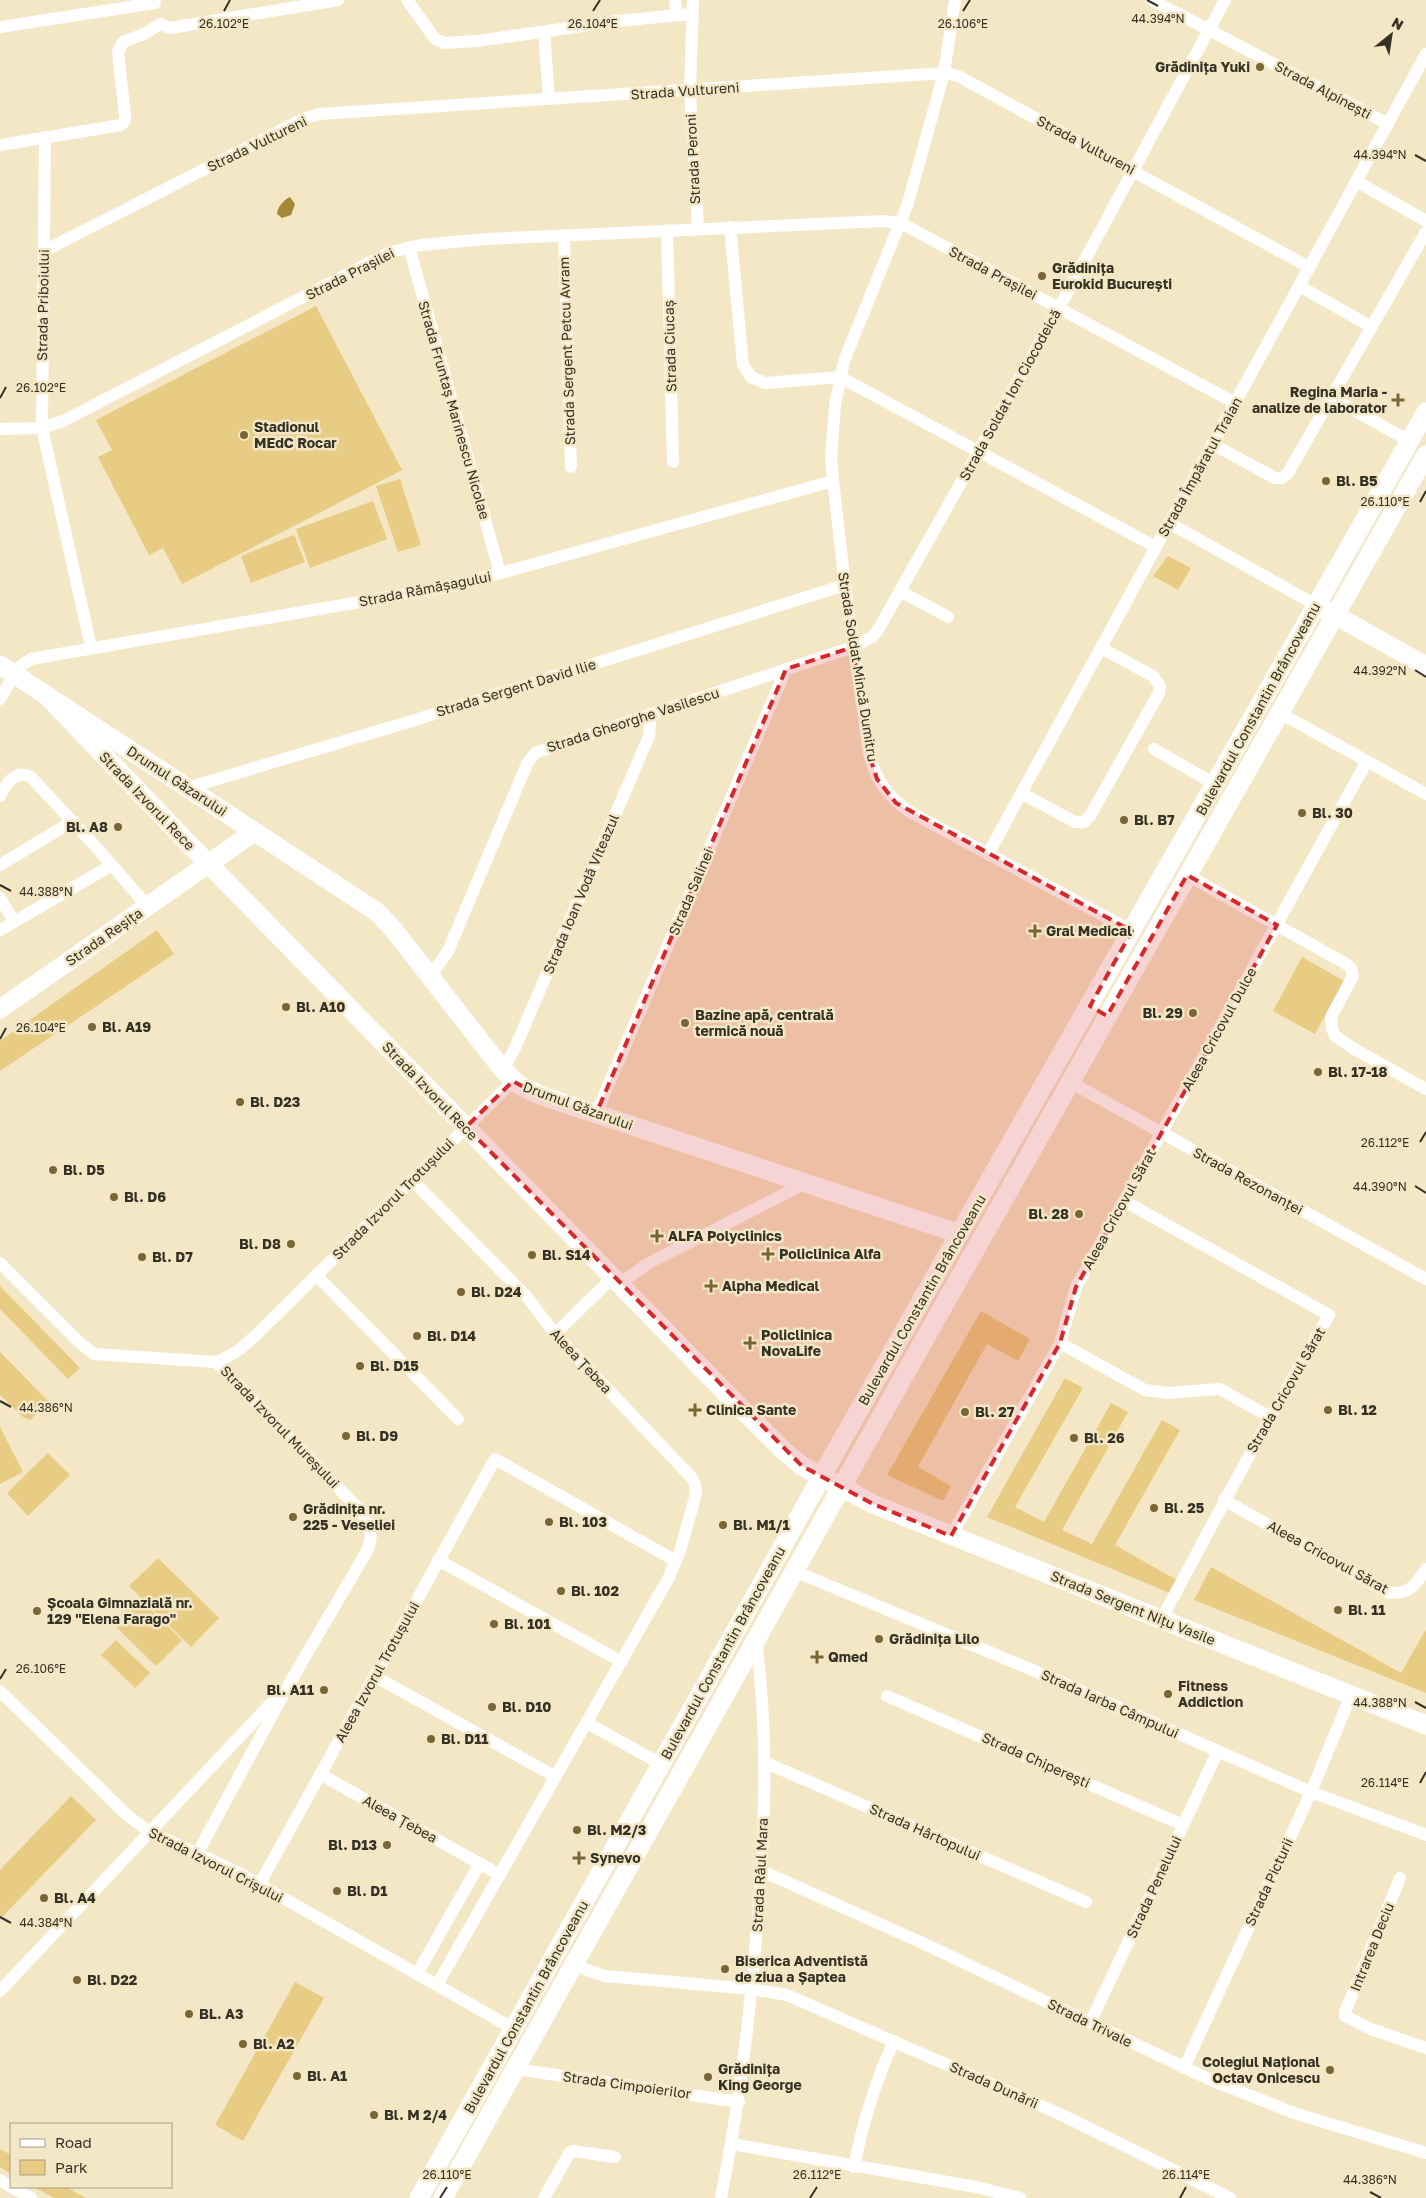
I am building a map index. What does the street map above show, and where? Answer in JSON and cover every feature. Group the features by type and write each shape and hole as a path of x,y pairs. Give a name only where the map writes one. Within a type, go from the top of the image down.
{"main road":[{"name":"Bulevardul Constantin Brâncoveanu","path":"420,2198 821,1477 1216,785 1426,412"},
{"name":"Bulevardul Constantin Brâncoveanu","path":"443,2198 794,1571 1426,454"},
{"path":"1316,605 1426,666"},
{"name":"Drumul Găzarului","path":"7,669 376,912 393,929 508,1076 536,1094 960,1234"},
{"name":"Strada Izvorul Rece","path":"47,696 208,864 782,1449 802,1466 841,1488"},
{"path":"208,864 254,832"},
{"name":"Strada Reșița","path":"0,1009 208,864"},
{"path":"1090,1006 1107,1016"},
{"name":"Strada Sergent Nițu Vasile","path":"841,1488 873,1504 951,1536 1426,1725"}],"street":[{"path":"0,27 154,1 155,14 160,24 170,28 338,0"},
{"path":"407,0 439,42 477,41 617,21 691,14"},
{"path":"675,0 677,15"},
{"name":"Strada Peroni","path":"693,0 691,14 690,91 698,229"},
{"name":"Strada Soldat Mincă Dumitru","path":"955,0 944,73 901,223 848,350 840,377 832,433 833,481 844,585 869,754 877,779 885,792 896,803 1132,931"},
{"name":"Strada Alpinești","path":"1152,0 1388,124"},
{"name":"Strada Soldat Ion Ciocodeică","path":"853,646 872,637 900,591 1133,170 1212,32 1225,0"},
{"path":"0,145 121,125 125,121 125,116 118,52 120,46 123,42 144,34 160,24"},
{"path":"544,32 549,99"},
{"name":"Strada Împăratul Traian","path":"988,854 1426,54"},
{"name":"Strada Vultureni","path":"44,251 304,119 319,114 944,73 958,76 1310,267"},
{"name":"Strada Priboiului","path":"45,137 42,428 91,648"},
{"path":"1356,181 1426,221"},
{"name":"Strada Prașilei","path":"0,429 42,428 63,421 390,252 409,247 487,239 884,221 901,223 1234,404"},
{"path":"730,227 743,365 746,372 757,381 765,383 840,377 1156,547"},
{"name":"Strada Ciucaș","path":"667,230 673,462"},
{"path":"1212,444 1275,478 1282,478 1288,472 1332,397 1426,232"},
{"name":"Strada Sergent Petcu Avram","path":"564,236 571,467"},
{"name":"Strada Fruntaș Marinescu Nicolae","path":"409,247 500,573"},
{"path":"1299,286 1372,327"},
{"path":"1332,397 1409,441"},
{"name":"Strada Rămășagului","path":"7,669 31,659 458,585 833,481"},
{"path":"1169,523 1316,605"},
{"name":"Strada Sergent David Ilie","path":"187,788 415,720 844,585"},
{"path":"900,591 948,617"},
{"name":"Strada Gheorghe Vasilescu","path":"430,977 448,951 530,758 542,750 853,646"},
{"path":"1021,793 1075,822 1084,822 1090,816 1159,693 1160,686 1158,680 1153,676 1101,648"},
{"path":"0,699 7,669"},
{"name":"Strada Salinei","path":"596,1114 786,669"},
{"path":"1280,712 1426,794"},
{"name":"Strada Ioan Vodă Viteazul","path":"508,1076 515,1048 649,736 650,714"},
{"path":"1154,749 1216,785"},
{"name":"Aleea Cricovul Dulce","path":"1162,1133 1367,761"},
{"path":"0,796 14,777 28,775 32,777 148,907"},
{"path":"0,865 73,821"},
{"path":"0,930 112,865"},
{"path":"1187,875 1352,968 1351,980 1331,1017 1335,1036 1356,1050 1426,1089"},
{"path":"0,898 14,922"},
{"name":"Strada Izvorul Trotușului","path":"216,1362 241,1350 466,1127 508,1076"},
{"name":"Strada Rezonanței","path":"1070,1082 1426,1280"},
{"name":"Aleea Cricovul Sărat","path":"951,1536 1060,1343 1076,1288 1162,1133"},
{"name":"Aleea Țebea","path":"412,1180 527,1297 554,1334 692,1478 696,1494 676,1561 622,1662 437,1985"},
{"path":"554,1334 616,1280 806,1183"},
{"name":"Strada Cricovul Sărat","path":"1124,1201 1328,1315 1224,1500 1161,1620"},
{"name":"Strada Izvorul Mureșului","path":"0,1263 80,1343 94,1354 216,1362 357,1507 364,1516 372,1533 371,1543 367,1551 290,1684 197,1854"},
{"path":"316,1275 458,1419"},
{"path":"1060,1343 1145,1390 1168,1393 1220,1389 1270,1417"},
{"name":"Aleea Izvorul Trotușului","path":"259,1884 495,1459 676,1561"},
{"name":"Aleea Cricovul Sărat","path":"1224,1500 1387,1592 1395,1593 1412,1588 1426,1568"},
{"path":"438,1560 622,1662"},
{"name":"Strada Iarba Câmpului","path":"794,1571 1054,1679 1311,1792 1426,1834"},
{"name":"Strada Râul Mara","path":"721,2198 738,2102 752,1989 762,1871 764,1762 761,1683 756,1639"},
{"path":"374,1676 556,1777"},
{"name":"Strada Izvorul Mureșului","path":"0,1991 290,1684"},
{"name":"Strada Izvorul Crișului","path":"0,1691 128,1816 150,1832 259,1884 514,2029"},
{"name":"Strada Picturii","path":"1184,2068 1311,1792 1351,1695"},
{"name":"Strada Chiperești","path":"887,1696 1184,1824"},
{"path":"587,1723 661,1764"},
{"name":"Strada Penelului","path":"1090,2022 1218,1751"},
{"name":"Strada Hârtopului","path":"764,1762 1086,1902"},
{"name":"Aleea Țebea","path":"320,1774 500,1875"},
{"path":"417,1974 480,1863"},
{"name":"Strada Trivale","path":"762,1871 922,1942 1184,2068 1294,2113 1426,2154"},
{"name":"Intrarea Deciu","path":"1400,1878 1345,2016 1371,2029 1426,2048"},
{"name":"Strada Dunării","path":"575,1963 605,1976 752,1989 787,1995 1062,2115 1230,2198"},
{"path":"854,2167 864,2118 873,2089 894,2041"},
{"name":"Strada Cimpoierilor","path":"516,2069 738,2102"},
{"path":"732,2144 976,2187 1020,2198"},
{"path":"544,2198 570,2152 615,2157"},
{"path":"13,2188 31,2198"}],"highlighted area":[{"path":"853,647 869,754 877,779 896,803 1132,931 1090,1006 1107,1016 1187,875 1277,925 1076,1287 1060,1343 951,1536 873,1504 802,1466 466,1127 513,1081 536,1094 596,1114 786,669"}],"green space":[{"name":"Stadionul MEdC Rocar","path":"316,306 402,470 182,584 163,548 149,555 98,457 112,450 96,420"},
{"path":"400,479 421,545 398,552 376,486"},
{"path":"373,501 387,539 310,568 296,529"},
{"path":"294,535 305,562 251,583 241,556"},
{"path":"1168,556 1191,568 1178,590 1153,576"},
{"path":"157,930 174,954 0,1071 0,1041"},
{"path":"1302,957 1344,981 1315,1034 1273,1011"},
{"path":"0,1286 80,1368 68,1379 0,1309"},
{"path":"981,1311 1030,1339 1018,1361 987,1344 918,1467 951,1486 943,1501 887,1475"},
{"path":"0,1352 49,1402 30,1420 23,1417 0,1395"},
{"path":"1065,1378 1083,1388 1015,1507 1044,1522 1111,1403 1128,1412 1062,1530 1092,1544 1162,1420 1180,1430 1115,1545 1177,1580 1170,1593 987,1517"},
{"path":"0,1427 23,1472 0,1484"},
{"path":"48,1453 70,1475 28,1516 7,1493"},
{"path":"158,1558 219,1618 191,1647 129,1586"},
{"path":"1211,1567 1401,1673 1426,1629 1426,1693 1194,1600"},
{"path":"138,1597 182,1640 156,1666 113,1624"},
{"path":"116,1640 150,1673 135,1688 101,1655"},
{"path":"71,1796 96,1820 0,1919 0,1870"},
{"path":"295,1982 324,1998 243,2141 215,2125"},
{"path":"0,2149 10,2154 10,2173 0,2167"},
{"path":"36,2188 68,2188 86,2198 54,2198"}],"shaded area":[{"path":"290,197 295,204 291,215 282,218 277,214 278,209"}],"place":[{"name":"Grădinița Yuki","path":"1260,67"},
{"name":"Grădinița Eurokid București","path":"1042,276"},
{"name":"Regina Maria - analize de laborator","path":"1398,400"},
{"name":"Stadionul MEdC Rocar","path":"244,435"},
{"name":"Bl. B5","path":"1326,481"},
{"name":"Bl. 30","path":"1302,813"},
{"name":"Bl. B7","path":"1124,820"},
{"name":"Bl. A8","path":"118,827"},
{"name":"Gral Medical","path":"1035,931"},
{"name":"Bl. A10","path":"286,1007"},
{"name":"Bl. 29","path":"1193,1013"},
{"name":"Bazine apă, centrală termică nouă","path":"685,1023"},
{"name":"Bl. A19","path":"92,1027"},
{"name":"Bl. 17-18","path":"1318,1072"},
{"name":"Bl. D23","path":"240,1102"},
{"name":"Bl. D5","path":"53,1170"},
{"name":"Bl. D6","path":"114,1197"},
{"name":"Bl. 28","path":"1079,1214"},
{"name":"ALFA Polyclinics","path":"657,1236"},
{"name":"Bl. D8","path":"291,1244"},
{"name":"Policlinica Alfa","path":"768,1254"},
{"name":"Bl. S14","path":"532,1255"},
{"name":"Bl. D7","path":"142,1257"},
{"name":"Alpha Medical","path":"711,1286"},
{"name":"Bl. D24","path":"461,1292"},
{"name":"Bl. D14","path":"417,1336"},
{"name":"Policlinica NovaLife","path":"750,1343"},
{"name":"Bl. D15","path":"360,1366"},
{"name":"Clinica Sante","path":"695,1410"},
{"name":"Bl. 12","path":"1328,1410"},
{"name":"Bl. 27","path":"965,1412"},
{"name":"Bl. D9","path":"346,1436"},
{"name":"Bl. 26","path":"1074,1438"},
{"name":"Bl. 25","path":"1154,1508"},
{"name":"Grădinița nr. 225 - Veseliei","path":"293,1517"},
{"name":"Bl. 103","path":"549,1522"},
{"name":"Bl. M1/1","path":"723,1525"},
{"name":"Bl. 102","path":"561,1591"},
{"name":"Bl. 11","path":"1338,1610"},
{"name":"Școala Gimnazială nr. 129 \"Elena Farago\"","path":"37,1611"},
{"name":"Bl. 101","path":"494,1624"},
{"name":"Grădinița Lilo","path":"879,1639"},
{"name":"Qmed","path":"817,1657"},
{"name":"Bl. A11","path":"324,1690"},
{"name":"Fitness Addiction","path":"1168,1694"},
{"name":"Bl. D10","path":"492,1707"},
{"name":"Bl. D11","path":"431,1739"},
{"name":"Bl. M2/3","path":"577,1830"},
{"name":"Bl. D13","path":"387,1845"},
{"name":"Synevo","path":"579,1858"},
{"name":"Bl. D1","path":"337,1891"},
{"name":"Bl. A4","path":"44,1898"},
{"name":"Biserica Adventistă de ziua a Șaptea","path":"725,1969"},
{"name":"Bl. D22","path":"77,1980"},
{"name":"BL. A3","path":"189,2014"},
{"name":"Bl. A2","path":"243,2044"},
{"name":"Colegiul Național Octav Onicescu","path":"1330,2070"},
{"name":"Bl. A1","path":"297,2076"},
{"name":"Grădinița King George","path":"708,2077"},
{"name":"Bl. M 2/4","path":"374,2115"}]}
